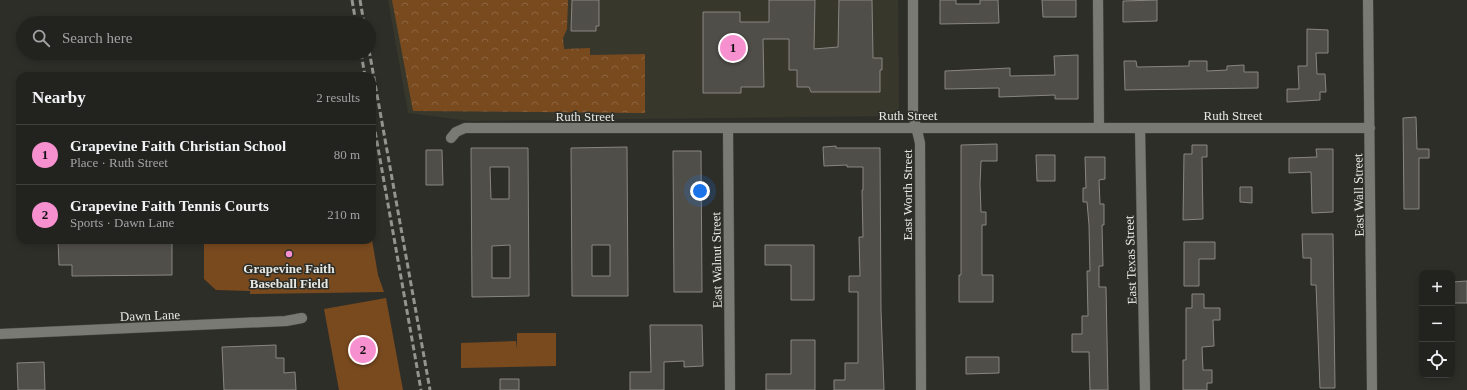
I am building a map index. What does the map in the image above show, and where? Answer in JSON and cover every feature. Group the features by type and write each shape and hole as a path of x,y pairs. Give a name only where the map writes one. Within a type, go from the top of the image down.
{"street":[{"name":"East Worth Street","path":"913,0 913,114 920,143 921,390"},
{"path":"1098,0 1099,128"},
{"name":"East Wall Street","path":"1368,0 1372,390"},
{"name":"Ruth Street","path":"450,138 456,132 465,128 1370,128"},
{"name":"East Texas Street","path":"1140,128 1145,390"},
{"name":"East Walnut Street","path":"728,129 730,390"},
{"name":"Dawn Lane","path":"0,334 181,327 286,321 302,318"}],"shaded area":[{"path":"388,0 898,0 899,116 470,121 408,113"}],"green space":[{"path":"392,0 568,0 567,29 563,38 564,49 590,48 590,55 645,54 645,113 413,111"},
{"name":"Grapevine Faith Baseball Field","path":"204,244 373,244 378,275 384,292 250,294 250,291 216,290 204,279"},
{"path":"386,298 403,390 339,390 324,309"},
{"path":"517,333 556,333 556,366 461,368 461,343 516,341 517,349"}],"building":[{"path":"572,0 599,0 599,26 596,26 596,31 571,31"},
{"path":"769,0 815,0 814,49 838,47 839,0 872,0 873,58 882,58 882,70 880,70 880,92 811,92 809,87 797,87 797,70 789,70 789,39 763,39 764,87 741,87 741,93 703,93 703,12 740,12 740,22 769,22"},
{"path":"940,0 956,0 956,4 980,4 980,0 998,0 999,23 940,24"},
{"path":"1042,0 1076,0 1076,17 1043,17"},
{"path":"1157,0 1157,21 1123,22 1123,1"},
{"path":"1307,29 1328,30 1328,53 1316,53 1317,74 1325,74 1326,92 1320,92 1320,100 1287,102 1287,89 1299,89 1298,66 1307,66"},
{"path":"1078,55 1078,99 1055,99 1055,95 999,97 999,88 945,89 945,71 1010,68 1010,76 1055,75 1054,56"},
{"path":"1124,61 1136,61 1137,67 1189,66 1189,61 1207,61 1207,71 1227,70 1227,66 1244,65 1244,72 1258,72 1258,88 1125,90"},
{"path":"1416,117 1417,149 1429,149 1429,158 1419,158 1419,209 1404,209 1403,118"},
{"path":"997,144 997,161 981,161 980,184 981,212 986,212 986,225 982,225 982,275 993,275 993,302 959,302 959,275 961,275 961,145"},
{"path":"1192,145 1207,145 1207,157 1202,157 1203,219 1183,220 1184,154 1192,154"},
{"path":"836,146 836,148 880,148 881,310 884,390 834,390 834,380 845,380 845,363 858,363 858,292 849,292 849,276 860,276 859,237 863,237 863,167 847,167 847,165 824,166 823,147"},
{"path":"627,147 628,296 572,296 571,148","holes":["592,245 610,245 610,276 592,276"]},
{"path":"471,148 528,148 529,296 472,297","holes":["490,167 509,167 509,199 491,199","510,245 510,278 492,278 492,246"]},
{"path":"1316,149 1333,149 1333,212 1312,213 1311,172 1289,173 1289,158 1317,157"},
{"path":"426,150 442,150 443,185 426,185"},
{"path":"673,151 701,151 702,292 674,292"},
{"path":"1036,155 1055,155 1055,181 1037,181"},
{"path":"1085,157 1105,157 1105,179 1099,180 1100,204 1104,204 1104,225 1102,225 1103,266 1099,266 1099,287 1106,287 1108,390 1090,390 1089,352 1072,352 1072,334 1082,334 1082,316 1088,316 1087,271 1090,271 1089,225 1087,202 1083,202 1083,188 1086,188"},
{"path":"1240,187 1252,187 1252,203 1240,202"},
{"path":"1302,234 1333,234 1335,388 1320,388 1316,285 1311,285 1311,258 1303,258"},
{"path":"1184,242 1215,242 1215,259 1199,259 1199,286 1184,286"},
{"path":"58,244 172,244 172,275 72,276 72,265 59,265"},
{"path":"765,245 814,245 814,300 791,300 791,265 765,265"},
{"path":"1467,281 1467,303 1455,303 1455,282"},
{"path":"1192,294 1204,294 1204,308 1220,308 1220,320 1213,320 1214,346 1202,347 1203,370 1212,370 1212,383 1207,383 1207,390 1183,390 1183,360 1186,360 1186,308 1192,308"},
{"path":"650,325 702,325 703,366 684,367 684,361 664,362 664,390 630,390 630,372 651,372"},
{"path":"791,340 815,340 815,390 766,390 766,374 791,374"},
{"path":"276,345 276,358 284,358 284,373 295,372 296,390 224,390 222,347"},
{"path":"966,357 999,357 999,373 966,374"},
{"path":"44,362 45,390 18,390 17,363"},
{"path":"500,379 519,379 519,390 500,390"}],"railway":[{"path":"352,0 355,16"},
{"path":"360,0 363,16"},
{"path":"362,60 364,72"},
{"path":"371,60 373,72"},
{"path":"376,89 430,390"},
{"path":"376,137 421,390"}],"place":[{"name":"Grapevine Faith Christian School","path":"733,48"},
{"name":"Grapevine Faith Baseball Field","path":"289,254"},
{"name":"Grapevine Faith Tennis Courts","path":"363,350"}]}
